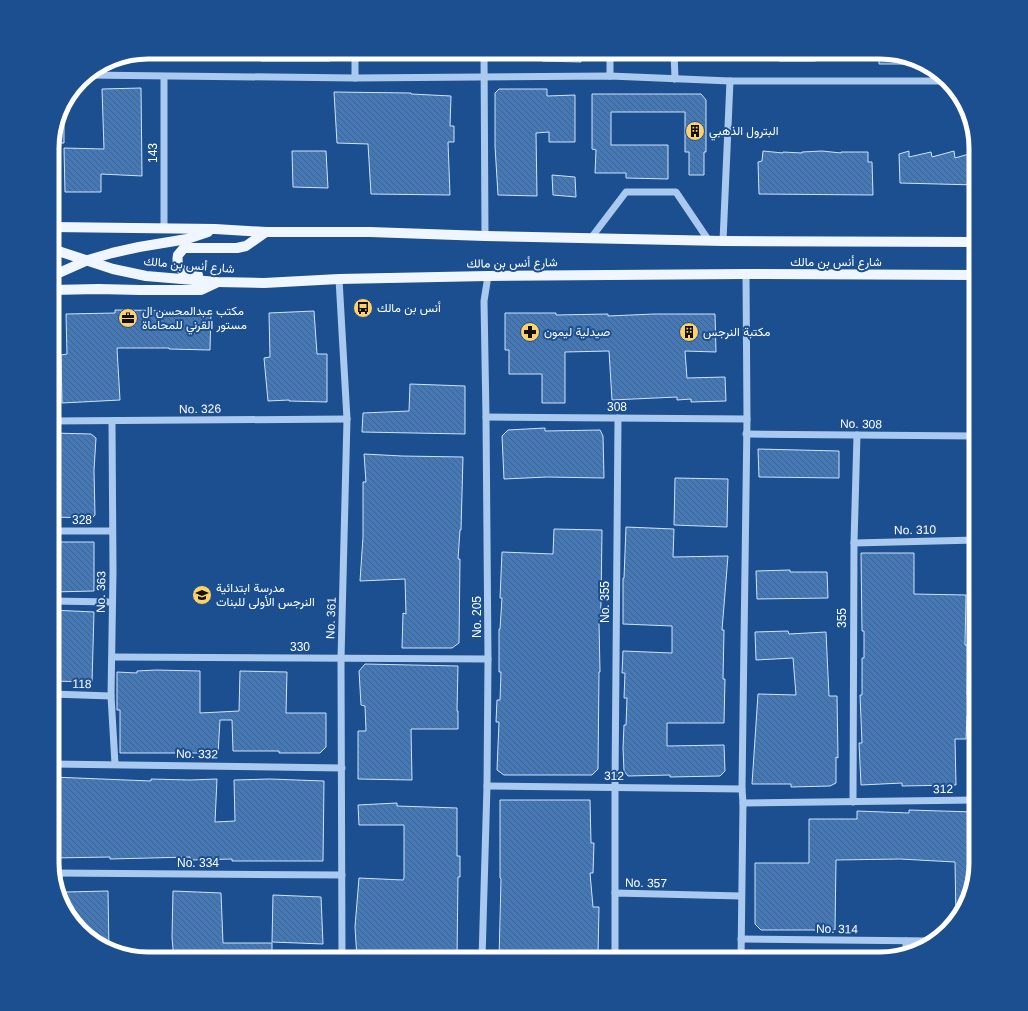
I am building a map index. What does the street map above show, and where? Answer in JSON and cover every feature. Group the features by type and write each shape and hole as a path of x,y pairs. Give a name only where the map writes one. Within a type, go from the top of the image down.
{"main road":[{"name":"شارع أنس بن مالك","path":"59,226 215,229 266,232 370,232 709,241 969,242"},
{"path":"59,272 88,260 139,247 187,239 215,229"},
{"path":"220,282 208,276 184,272 178,264 178,255 184,248 189,247 237,248 246,246 266,232"},
{"name":"شارع أنس بن مالك","path":"59,251 113,269 146,276 220,282 264,283 340,279 488,276 746,274 969,275"},
{"path":"59,290 201,290 220,282"}],"street":[{"path":"355,59 355,78"},
{"path":"484,59 485,236"},
{"path":"610,59 610,76"},
{"path":"674,59 675,79"},
{"path":"96,76 484,78 610,76 730,81 937,80"},
{"name":"143","path":"164,77 164,228"},
{"path":"723,241 730,81"},
{"path":"591,238 626,192 676,192 709,241"},
{"path":"741,952 747,419 746,274"},
{"name":"No. 205","path":"482,952 487,786 488,659 484,301 488,276"},
{"name":"No. 361","path":"340,279 347,419 341,659 342,952"},
{"name":"308","path":"486,418 747,419"},
{"name":"No. 355","path":"616,893 615,786 618,418"},
{"name":"No. 326","path":"59,421 347,419"},
{"name":"No. 363","path":"112,421 113,572 111,696 115,764"},
{"name":"No. 308","path":"746,434 969,436"},
{"name":"355","path":"852,802 854,543 857,435"},
{"name":"328","path":"59,531 112,531"},
{"name":"No. 310","path":"854,543 969,540"},
{"path":"59,601 112,602"},
{"name":"330","path":"112,657 488,659"},
{"name":"118","path":"59,694 111,696"},
{"name":"No. 332","path":"59,764 342,768"},
{"name":"312","path":"487,786 615,786 742,789"},
{"name":"312","path":"743,803 969,800"},
{"name":"No. 334","path":"60,873 342,875"},
{"name":"No. 357","path":"615,952 616,893 742,896"},
{"name":"No. 314","path":"741,939 922,941"},
{"path":"906,941 906,948"}],"building":[{"path":"261,59 330,59 330,61 261,61"},
{"path":"542,59 581,59 581,62 542,61"},
{"path":"780,59 815,59 815,61 780,61"},
{"path":"879,59 886,59 908,64 879,64"},
{"path":"141,88 142,176 101,174 101,192 65,192 64,148 104,149 102,89"},
{"path":"499,89 547,89 547,96 575,95 575,142 549,142 549,132 536,133 537,196 498,195 495,146 495,93"},
{"path":"334,92 411,93 451,96 450,126 454,126 454,142 448,142 450,195 371,194 368,144 337,143"},
{"path":"592,94 701,94 706,100 706,152 704,152 704,175 689,175 689,152 685,152 685,112 611,112 611,145 668,145 668,179 626,178 626,173 595,173 596,150 592,149"},
{"path":"64,120 64,143 59,142"},
{"path":"292,151 326,151 328,188 293,187"},
{"path":"763,151 783,153 822,151 841,153 868,152 868,162 872,162 873,195 759,194 758,162 762,161"},
{"path":"909,151 909,157 931,152 932,157 954,151 955,158 969,154 969,185 900,183 899,154"},
{"path":"552,175 575,177 576,197 553,195"},
{"path":"115,310 211,311 210,350 117,348 120,400 62,403 61,355 67,354 66,314 115,313"},
{"path":"314,311 317,354 327,354 327,402 289,400 268,401 264,358 270,357 269,313"},
{"path":"505,313 556,313 556,315 608,314 608,316 715,314 716,352 685,351 687,378 725,377 726,401 691,402 691,399 677,400 677,397 612,400 609,351 565,352 565,403 542,403 542,374 509,374 509,350 505,350"},
{"path":"410,384 465,386 465,434 362,432 363,413 409,411"},
{"path":"545,428 545,431 600,430 603,436 604,478 547,477 504,479 502,436 508,430"},
{"path":"59,433 91,434 96,438 94,470 95,515 92,518 59,517"},
{"path":"758,449 839,451 839,478 759,477"},
{"path":"364,454 463,457 461,530 458,559 460,559 459,643 452,648 402,648 403,613 406,614 405,579 360,581 363,537 363,482 366,482"},
{"path":"675,478 728,479 727,527 674,525"},
{"path":"626,527 674,529 673,557 728,556 722,630 724,630 724,723 667,723 667,746 724,745 725,771 720,776 628,776 624,771 623,748 627,698 624,698 625,673 622,673 623,651 672,653 672,626 623,624 623,578"},
{"path":"554,529 602,530 601,603 599,623 600,672 598,769 592,775 504,775 497,770 499,722 496,722 497,700 500,700 501,672 499,672 499,629 502,598 500,598 502,552 553,554"},
{"path":"59,542 94,542 94,591 59,592"},
{"path":"861,553 914,553 914,594 966,595 965,645 968,645 968,716 966,739 955,739 956,785 902,786 902,783 861,785 859,743 862,743 860,695 862,695 864,631 862,631"},
{"path":"790,570 790,572 827,572 828,598 757,599 756,571"},
{"path":"59,610 94,612 92,682 59,681"},
{"path":"788,631 789,634 826,632 829,696 837,696 838,758 836,757 836,783 830,786 791,787 791,784 752,784 758,694 796,695 793,658 756,660 755,632"},
{"path":"365,664 458,666 458,729 411,729 412,780 358,779 358,731 366,731 365,706 361,705 359,671"},
{"path":"137,671 200,671 200,713 239,711 240,671 287,672 286,713 326,713 326,747 320,753 233,751 232,720 220,720 218,754 120,753 120,710 117,710 117,672 137,673"},
{"path":"59,777 151,781 151,779 217,779 215,822 235,821 234,780 270,779 324,781 323,861 232,861 232,859 190,860 190,857 110,859 110,857 59,858"},
{"path":"500,800 590,800 591,843 594,843 593,873 590,873 593,907 599,907 598,952 499,952"},
{"path":"397,803 397,806 457,808 457,856 460,856 460,877 458,877 457,952 357,952 355,927 359,878 403,880 404,878 404,825 359,825 358,805"},
{"path":"909,810 969,812 968,874 964,891 956,909 955,862 900,859 836,860 835,930 761,930 755,924 755,863 809,863 809,819 857,819 857,811 909,813"},
{"path":"108,891 109,943 94,934 81,922 66,897 66,892"},
{"path":"173,891 221,893 223,943 272,943 272,952 173,952 172,938"},
{"path":"273,895 321,897 323,944 272,942"}],"place":[{"name":"البترول الذهبي","path":"695,131"},
{"name":"أنس بن مالك","path":"363,308"},
{"name":"مكتب عبدالمحسن ال مستور القرني للمحاماة","path":"128,318"},
{"name":"صيدلية ليمون","path":"530,332"},
{"name":"مكتبة النرجس","path":"689,332"},
{"name":"مدرسة ابتدائية النرجس الأولى للبنات","path":"202,595"}]}
